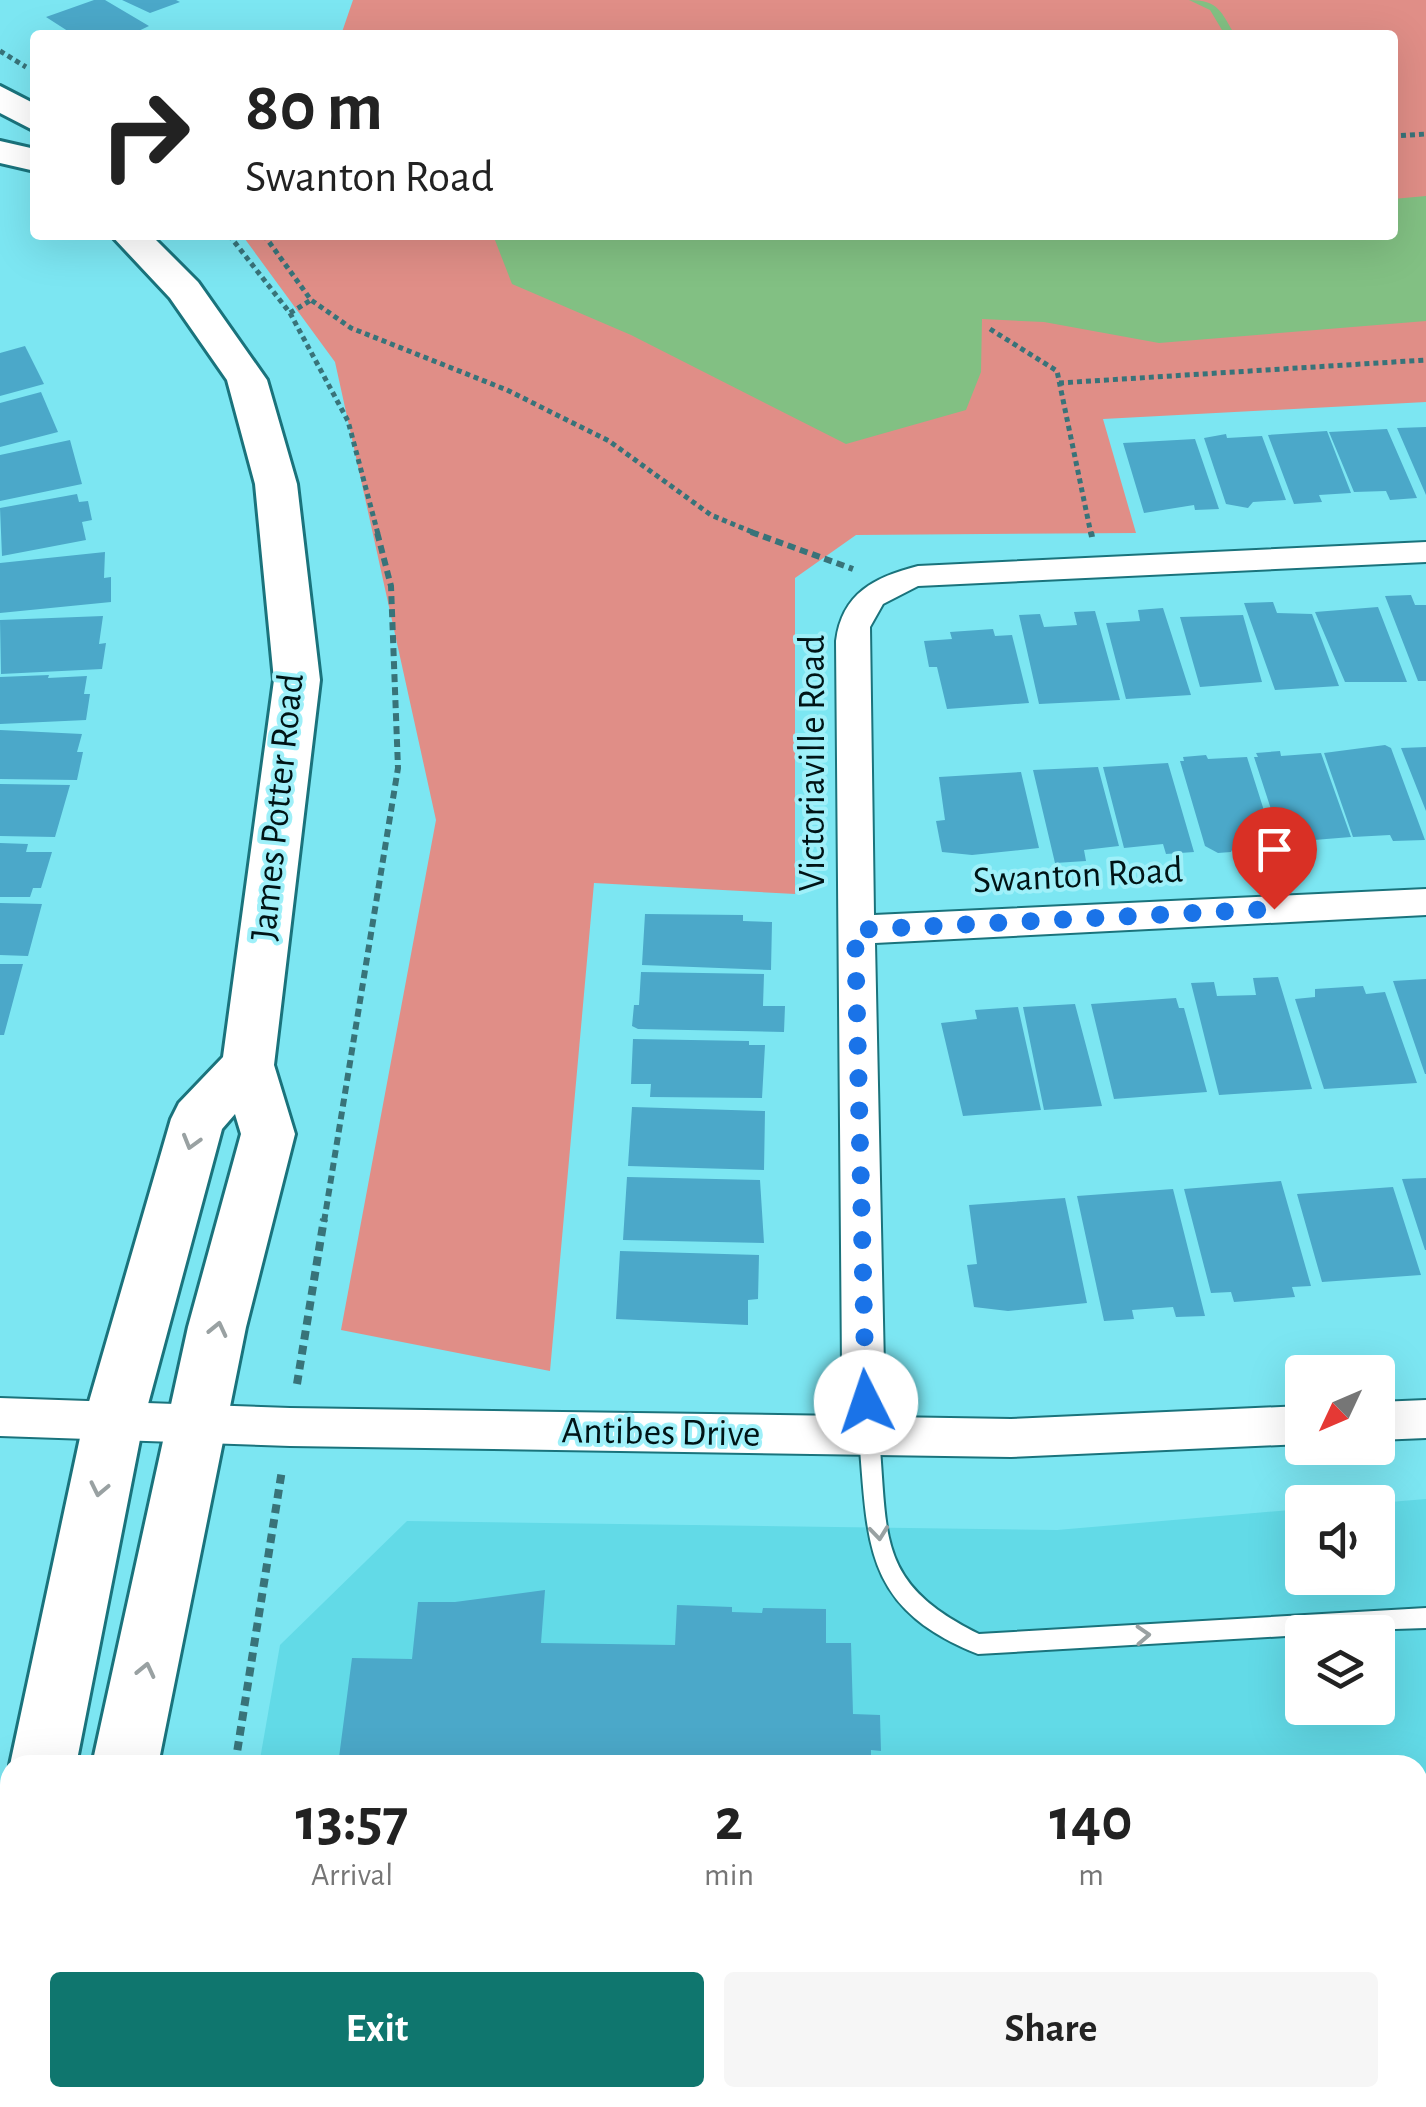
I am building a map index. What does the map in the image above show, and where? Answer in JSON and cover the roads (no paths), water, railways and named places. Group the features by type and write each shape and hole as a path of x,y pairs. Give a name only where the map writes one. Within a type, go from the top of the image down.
{"main road":[{"path":"0,97 30,117"},
{"path":"0,152 30,159"},
{"name":"James Potter Road","path":"46,1755 151,1422 218,1327 268,1134 248,1065 297,680 276,484 246,380 184,290 135,240"},
{"name":"James Potter Road","path":"126,1755 151,1422 198,1119 248,1065"}],"street":[{"name":"Victoriaville Road","path":"869,1436 863,1367 855,930 853,624 860,607 874,592 918,576 1426,552"},
{"name":"Swanton Road","path":"855,930 1426,902"},
{"name":"Antibes Drive","path":"0,1416 1011,1438 1285,1425"},
{"path":"1395,1420 1426,1419"}],"lane":[{"path":"869,1436 882,1563 904,1599 926,1618 937,1627 978,1644 1426,1618"}],"waterway":[{"path":"1194,0 1214,8 1227,30"}]}
